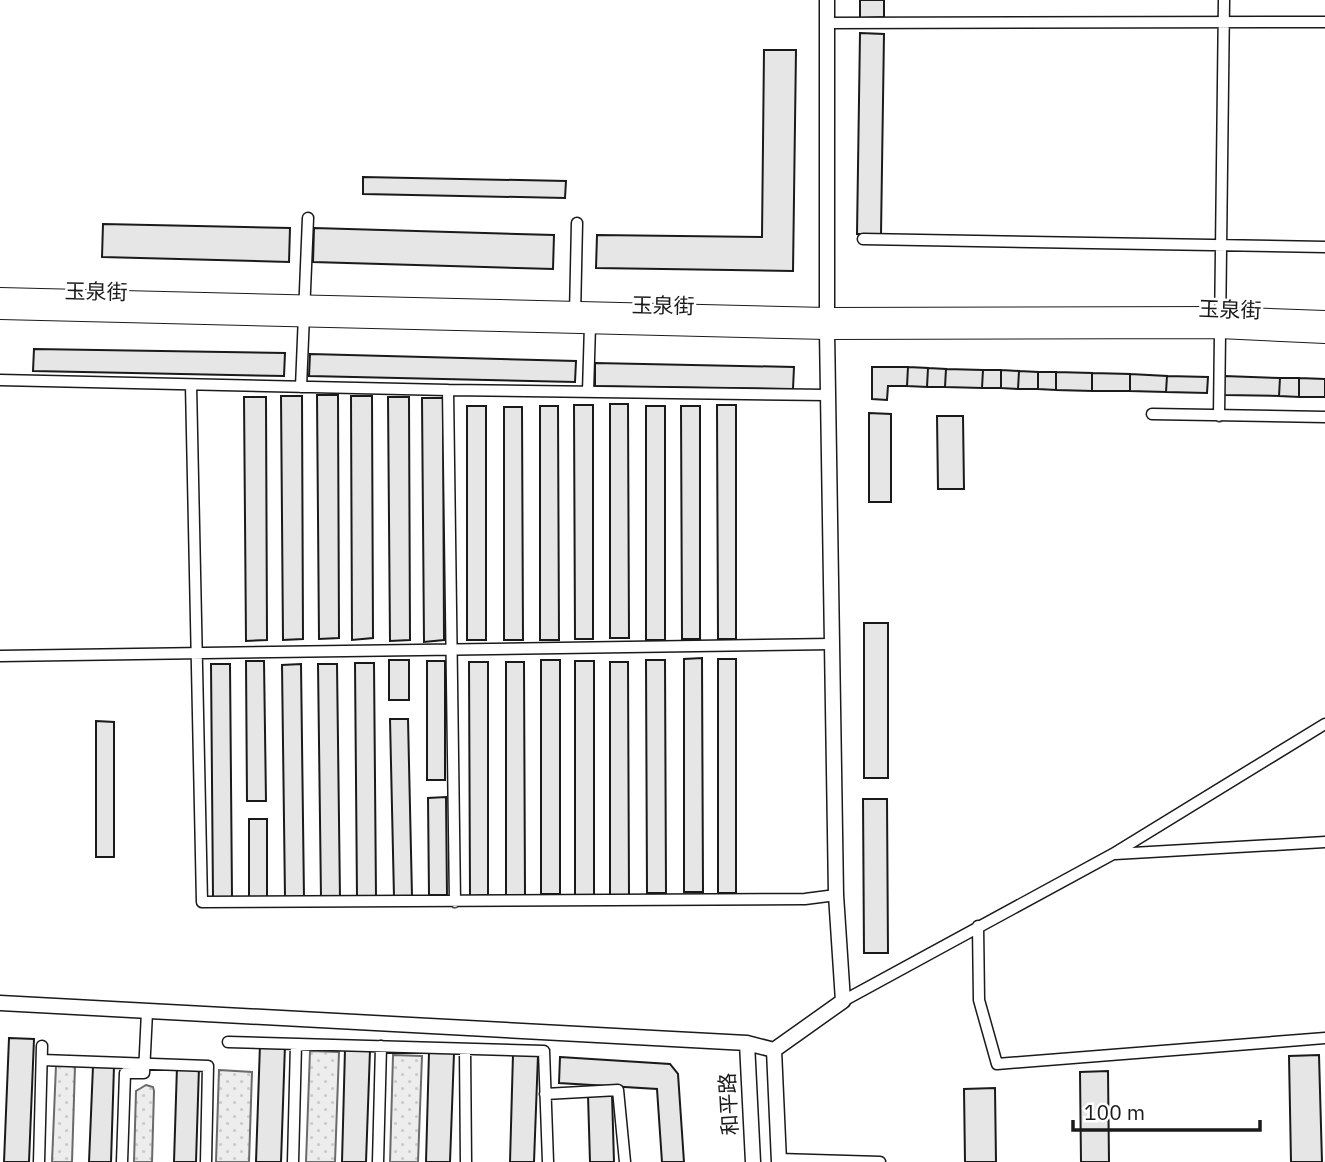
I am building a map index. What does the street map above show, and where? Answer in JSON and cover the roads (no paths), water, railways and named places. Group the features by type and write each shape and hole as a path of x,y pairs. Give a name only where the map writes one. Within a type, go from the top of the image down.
{"main road":[{"name":"玉泉街","path":"0,296 304,311 580,320 1219,323 1325,319"},
{"name":"玉泉街","path":"0,311 304,311"},
{"name":"玉泉街","path":"1219,323 1325,335"}],"street":[{"path":"827,0 828,395 836,895 843,1001"},
{"path":"1219,416 1224,0"},
{"path":"827,23 1325,22"},
{"path":"301,387 308,218"},
{"path":"577,223 580,320 588,391"},
{"path":"863,239 1325,247"},
{"path":"0,380 828,395"},
{"path":"191,385 202,902 455,902 805,898 836,895"},
{"path":"448,390 455,902"},
{"path":"1152,414 1325,417"},
{"path":"0,656 832,644"},
{"path":"0,1003 747,1043 774,1050 843,1001 1113,854 1325,724"},
{"path":"1113,854 1325,842"},
{"path":"978,926 979,1000 997,1064 1325,1038"},
{"path":"122,1162 125,1073 144,1073 147,1012"},
{"path":"229,1042 544,1051 548,1162"},
{"name":"和平路","path":"747,1043 753,1162"},
{"path":"293,1162 296,1044"},
{"path":"39,1162 42,1046"},
{"path":"378,1162 381,1046"},
{"path":"465,1048 466,1162"},
{"path":"774,1050 779,1161 880,1162"},
{"path":"42,1060 208,1066 206,1162"},
{"path":"545,1094 618,1090 625,1162"}]}
